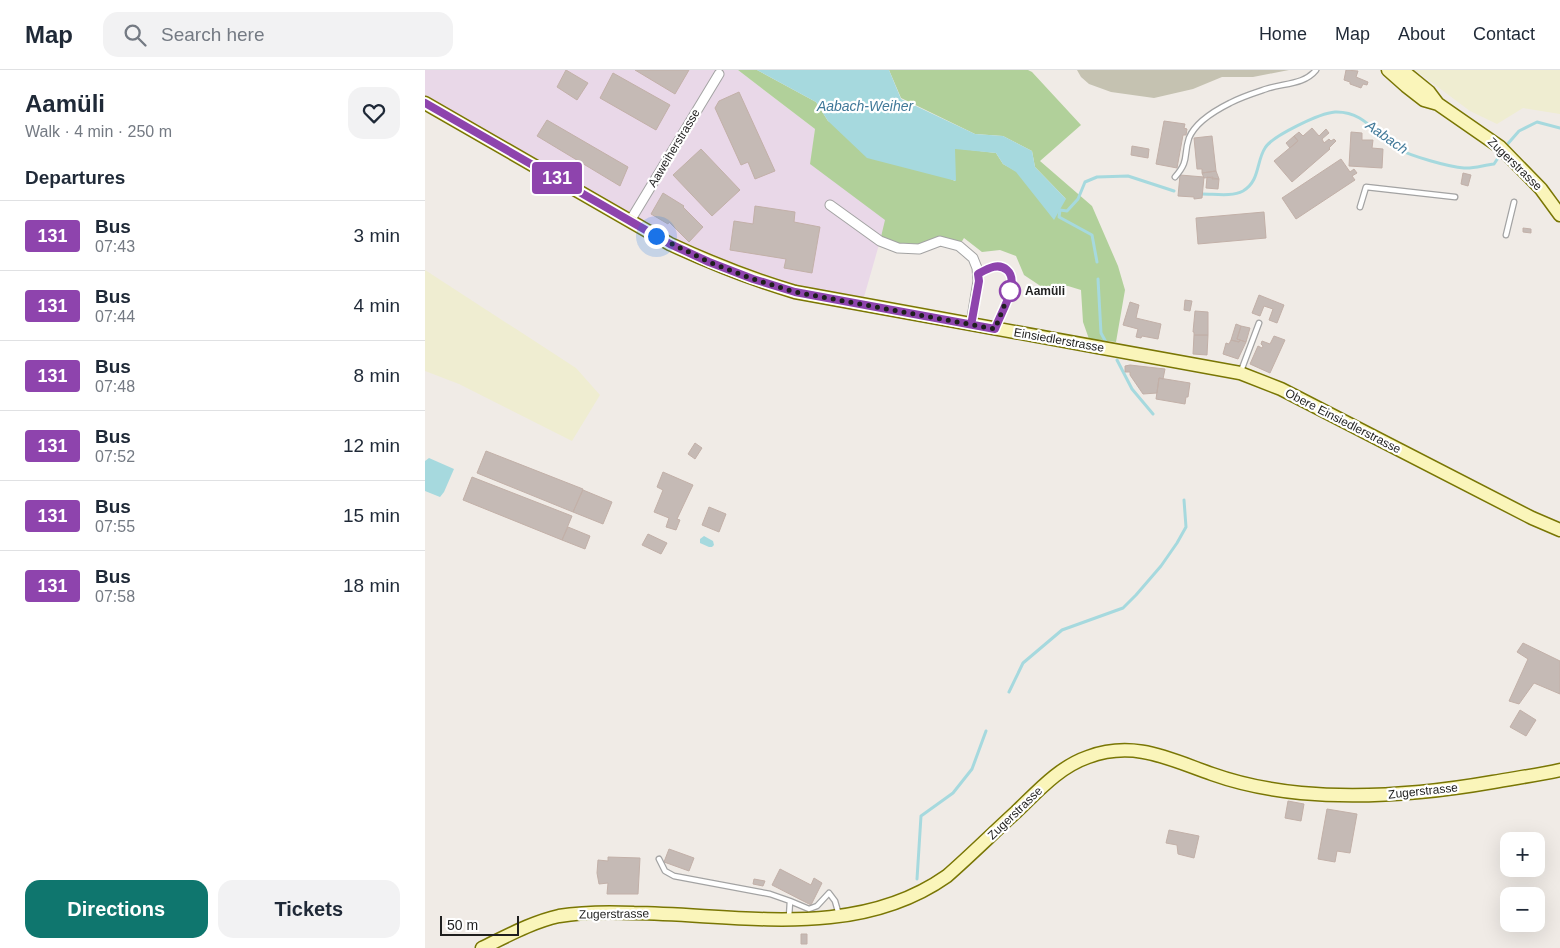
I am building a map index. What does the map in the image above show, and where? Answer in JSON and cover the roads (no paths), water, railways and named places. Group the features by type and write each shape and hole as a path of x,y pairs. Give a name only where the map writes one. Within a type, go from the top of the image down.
{"main road":[{"name":"Zugerstrasse","path":"1387,70 1424,100 1438,104"},
{"name":"Zugerstrasse","path":"1401,70 1429,92 1438,104 1510,156 1541,189 1560,214"},
{"name":"Einsiedlerstrasse","path":"425,103 677,248 753,279 795,292 1113,350"},
{"name":"Obere Einsiedlerstrasse","path":"1113,350 1240,373 1281,389 1532,518 1560,530"},
{"name":"Zugerstrasse","path":"482,948 521,929 559,916 666,913 761,920 789,920 839,916 893,905 931,887 959,866 1059,772 1087,757 1103,753 1135,750 1151,752 1242,782 1267,788 1325,795 1431,792 1560,770"}],"street":[{"name":"Aaweiherstrasse","path":"630,221 715,72"},
{"path":"829,205 880,241 899,248 919,250 940,241 959,246 973,258 978,274 979,281 971,324"}],"lane":[{"path":"1175,177 1183,168 1187,156 1189,138 1198,126 1212,113 1230,102 1267,88 1302,81 1311,76 1315,70"},
{"path":"1360,207 1366,187 1455,197"},
{"path":"1506,234 1514,202"},
{"path":"978,274 1000,266 1006,269 1012,278 1011,289 995,329"},
{"path":"1240,373 1259,323"},
{"path":"659,859 665,871 674,876 769,894 809,909 817,906 829,893 835,901 839,916"},
{"path":"789,920 790,901"}],"water":[{"name":"Aabach-Weiher","path":"757,70 889,70 901,99 975,134 1003,136 1032,151 1035,167 1066,199 1054,220 1016,172 1003,164 996,153 955,149 956,181 867,158 828,121 816,102"},
{"path":"429,458 454,469 440,497 425,491 425,461"},
{"path":"704,536 713,541 714,545 712,547 700,543 700,539"}],"waterway":[{"name":"Aabach","path":"1202,194 1229,195 1243,191 1255,177 1262,153 1269,143 1297,126 1319,116 1335,112 1354,115 1398,149 1440,163 1467,168 1494,164 1502,152"},
{"name":"Aabach","path":"1505,147 1519,131 1537,122 1560,128"},
{"name":"Aabach","path":"1060,210 1067,211 1078,199 1085,182 1097,177 1128,176 1174,191"},
{"path":"1060,210 1059,217 1092,235 1097,262"},
{"path":"1098,279 1101,333 1107,344"},
{"path":"1117,360 1132,389 1153,414"},
{"path":"1009,692 1023,663 1062,630 1123,608 1136,595 1161,566 1186,527 1184,500"},
{"path":"917,879 921,816 953,793 972,769 986,731"}],"place":[{"name":"Aamüli","path":"1010,291"}]}
